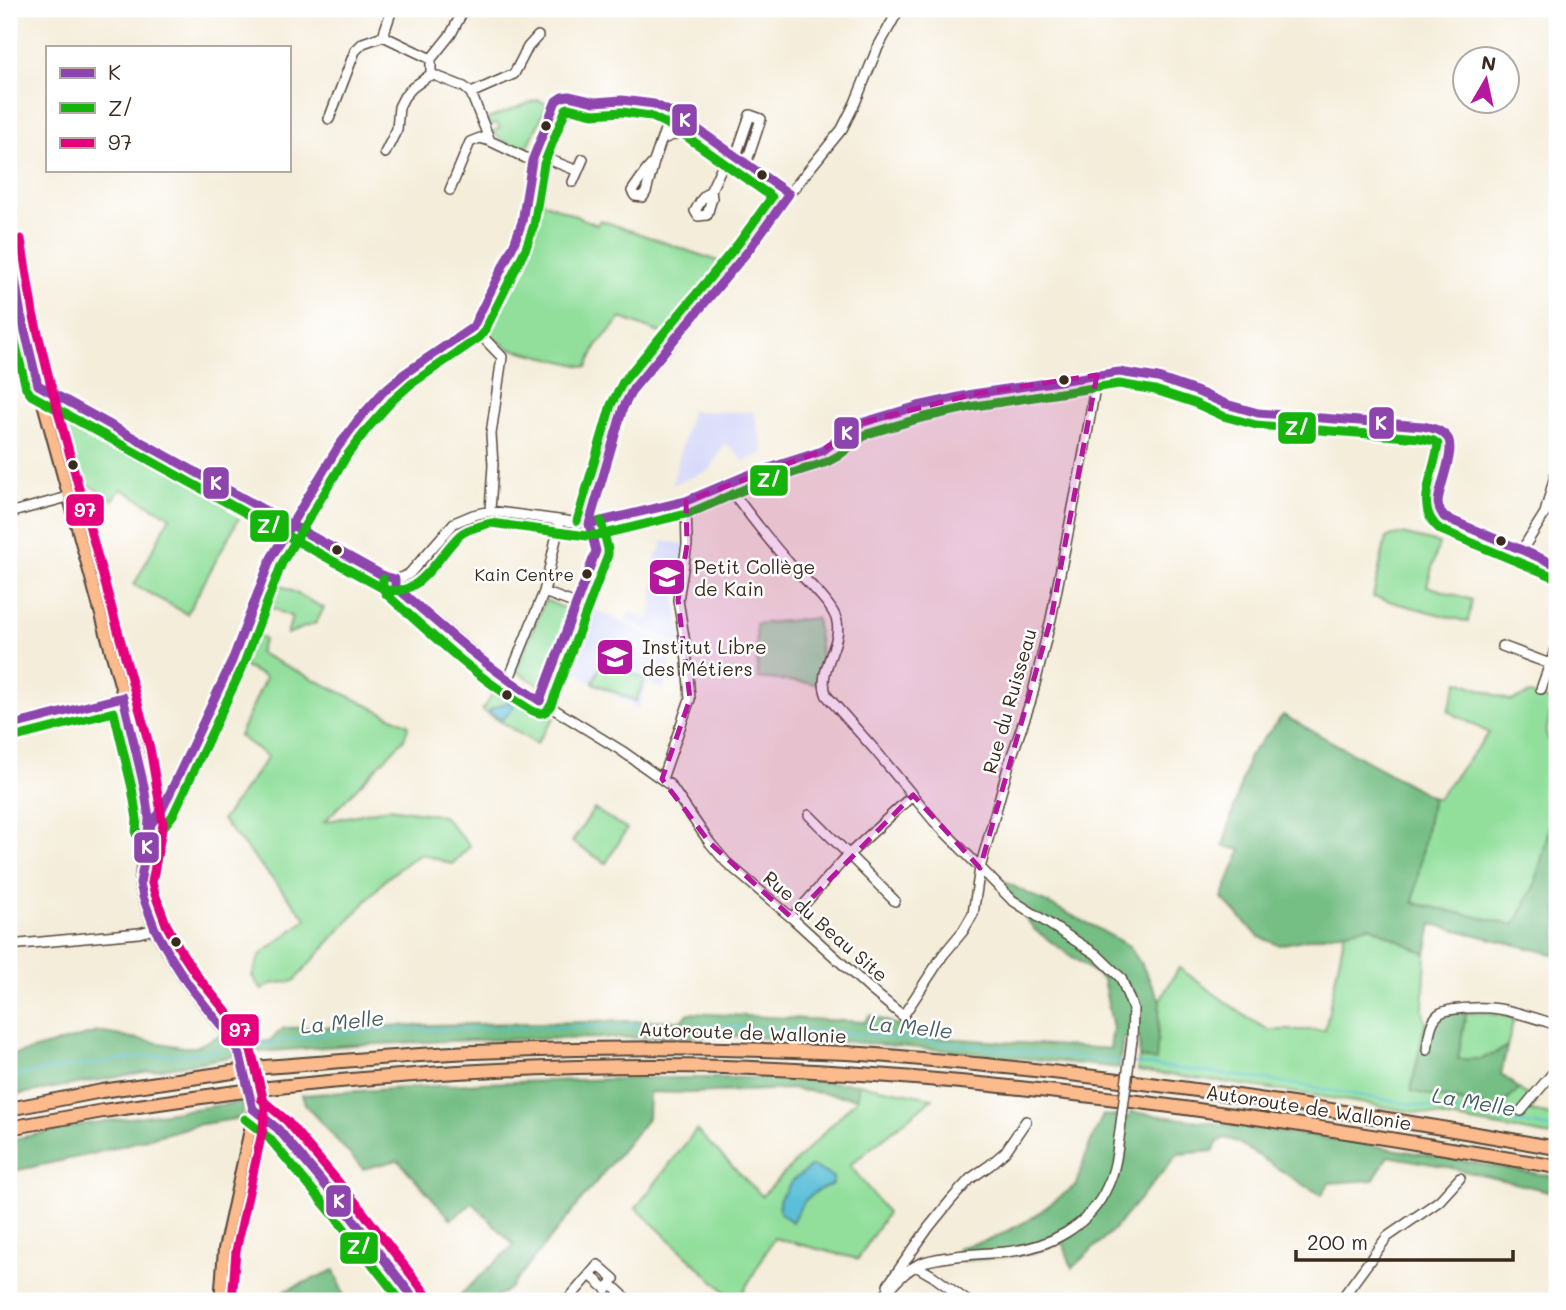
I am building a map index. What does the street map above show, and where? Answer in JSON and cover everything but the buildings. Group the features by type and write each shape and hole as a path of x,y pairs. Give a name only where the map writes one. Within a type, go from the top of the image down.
{"highway":[{"name":"Autoroute de Wallonie","path":"9,1109 102,1091 265,1067 470,1052 722,1048 847,1054 1157,1084 1315,1107 1557,1148"},
{"name":"Autoroute de Wallonie","path":"9,1128 103,1111 341,1080 471,1071 721,1067 937,1079 1151,1103 1298,1124 1557,1167"}],"main road":[{"path":"9,241 21,315 38,385 138,750 151,824 140,883 155,929 172,959 227,1033 240,1055 253,1109 224,1249 220,1301"}],"street":[{"path":"383,36 390,15 389,9"},
{"path":"431,74 430,59 451,34 464,9"},
{"path":"540,701 577,602 594,585 601,573 589,524 623,408 633,389 748,251 789,194 842,129 877,49 899,9"},
{"path":"329,119 355,51 363,43 383,36 430,59"},
{"path":"471,93 514,74 528,47 538,36"},
{"path":"431,74 464,87 471,93 490,141"},
{"path":"386,153 397,129 399,107 404,97 431,74"},
{"path":"151,824 162,810 216,698 271,558 338,447 383,392 404,374 473,327 514,244 522,222 534,157 556,101 569,96 595,102 622,100 654,104 694,127 789,194"},
{"path":"654,162 671,112"},
{"path":"711,190 750,115 761,119 746,164"},
{"path":"663,139 694,127"},
{"path":"450,190 470,142 480,138 578,171"},
{"path":"573,181 583,159"},
{"path":"473,327 502,357 491,434 493,465 490,511"},
{"path":"38,385 384,576 395,579 410,573 454,523 473,515 490,511 589,524 686,501 767,468 822,451 861,422 973,394 1119,372 1157,378 1258,413 1422,426 1439,430 1448,437 1450,447 1438,503 1441,515 1557,565"},
{"name":"Rue du Ruisseau","path":"903,1016 973,914 980,868 1009,764 1031,700 1051,619 1097,375"},
{"path":"1522,550 1545,513 1557,468"},
{"path":"726,484 835,616 838,630 825,675 825,693 934,821 1012,900 1096,954 1121,978 1133,1009 1132,1040 1115,1164 1109,1184 1097,1206 1085,1219 1049,1242 919,1264 883,1297"},
{"path":"9,513 68,497"},
{"path":"662,779 690,699 678,600 687,545 686,501"},
{"path":"508,681 544,592 561,521"},
{"name":"Rue du Beau Site","path":"395,579 395,586 508,681 622,751 670,785 726,862 903,1016"},
{"path":"544,592 577,602"},
{"path":"1502,646 1550,664"},
{"path":"1541,689 1557,647"},
{"path":"9,726 123,697"},
{"path":"792,918 848,855 913,795"},
{"path":"809,815 895,901"},
{"path":"9,945 139,933 155,929"},
{"path":"1427,1050 1434,1021 1439,1014 1449,1009 1498,1008 1557,1025"},
{"path":"1521,1111 1557,1068"},
{"path":"253,1109 265,1117 286,1139 346,1210 416,1301"},
{"path":"883,1297 929,1227 970,1179 1005,1152 1026,1121"},
{"path":"1340,1301 1387,1237 1439,1200 1460,1178"},
{"path":"912,1250 919,1264 967,1301"},
{"path":"567,1301 598,1265 614,1279 611,1284 629,1301"}],"highlighted area":[{"path":"1097,375 1051,619 980,868 913,795 792,918 710,843 662,779 690,699 678,600 687,545 686,501 822,451 861,423 973,394"}],"shaded area":[{"path":"691,411 754,412 764,453 744,461 725,443 710,470 672,485"},
{"name":"Petit Collège de Kain","path":"662,541 686,544 676,600 683,646 626,620 630,612 646,619 651,617 656,554 661,550"},
{"name":"Institut Libre des Métiers","path":"581,603 675,646 663,690 648,684 638,709 567,668 557,693 548,687"}],"green space":[{"path":"537,100 548,104 527,148 513,146 496,135 493,131 500,128 497,123 490,126 487,119"},
{"path":"531,197 597,225 600,220 726,264 668,336 621,318 597,345 587,367 508,348 478,325 527,224"},
{"path":"46,394 246,505 187,614 134,585 170,517 121,489 113,500 78,478 70,480"},
{"path":"1402,534 1439,543 1427,586 1472,600 1468,622 1373,597 1386,538"},
{"path":"269,579 324,608 316,623 287,634 292,617 259,602"},
{"path":"545,600 570,611 541,686 516,671"},
{"path":"816,618 822,663 818,684 758,678 756,624"},
{"path":"243,630 264,639 259,653 409,725 404,739 324,822 389,808 443,816 470,846 452,864 422,854 410,860 386,879 294,981 271,984 262,990 252,976 260,955 307,919 222,820 268,757 239,736 266,677 232,661"},
{"path":"602,661 645,679 636,701 593,683"},
{"path":"1458,681 1511,701 1530,694 1553,702 1546,733 1552,749 1557,750 1557,796 1536,882 1515,925 1413,903 1432,797 1437,799 1489,733 1448,711"},
{"path":"498,686 554,718 536,744 482,710"},
{"path":"1283,715 1432,797 1413,903 1515,925 1536,882 1557,796 1557,955 1432,924 1426,954 1370,926 1279,945 1259,937 1222,898 1241,850 1223,846 1249,756"},
{"path":"594,809 627,829 606,863 572,842"},
{"path":"995,877 1129,946 1160,1000 1156,1061 1139,1057 1140,1039 1123,1038 1119,1068 851,1042 734,1036 474,1040 246,1053 255,1043 269,1041 284,1028 682,1020 689,1013 865,1022 870,1015 927,1037 1110,1049 1113,1028 1103,979 1035,930"},
{"path":"1370,926 1426,954 1423,1009 1425,1024 1411,1091 1497,1110 1519,1089 1536,1102 1530,1111 1557,1116 1557,1137 1348,1101 1138,1071 1139,1057 1156,1060 1160,1000 1179,968 1269,1030 1325,1030 1345,931"},
{"path":"1450,1012 1466,1013 1458,1059 1482,1059 1507,1047 1501,1074 1519,1089 1497,1110 1411,1091 1425,1024"},
{"path":"1466,1013 1514,1018 1507,1047 1482,1059 1457,1059"},
{"path":"98,1032 182,1047 196,1047 224,1033 235,1056 9,1096 9,1056"},
{"path":"755,1078 858,1084 857,1098 793,1089 649,1092 648,1118 511,1287 492,1301 465,1301 460,1295 514,1245 473,1203 451,1219 398,1160 363,1169 306,1106 302,1095 481,1083"},
{"path":"858,1084 933,1098 850,1165 887,1213 858,1259 774,1238 738,1301 735,1301 636,1208 696,1130 762,1196 857,1099"},
{"path":"244,1102 242,1118 196,1125 92,1154 9,1172 9,1140 86,1124"},
{"path":"1131,1112 1340,1140 1557,1177 1557,1193 1388,1156 1373,1180 1329,1183 1322,1195 1237,1142 1225,1138 1218,1142 1213,1151 1178,1154 1113,1230 1072,1268 1063,1242 1029,1254 962,1261 957,1248 992,1239 1029,1220 1076,1185 1103,1115 1129,1118"},
{"path":"334,1270 346,1301 261,1301"}],"water":[{"path":"510,701 514,707 502,720 489,712 491,709"},
{"path":"812,1166 833,1177 833,1184 808,1198 792,1222 780,1213 779,1200 791,1182"}],"waterway":[{"name":"La Melle","path":"257,1045 334,1033 384,1030 739,1027 861,1034 1124,1062"},
{"name":"La Melle","path":"9,1076 142,1057 220,1050"},
{"name":"La Melle","path":"1133,1063 1269,1080 1557,1129"}],"transit line":[{"name":"K","path":"562,97 595,102 622,100 654,104 679,116 789,194"},
{"name":"K","path":"253,1109 240,1055 227,1033 172,959 155,929 143,897 140,883 151,824 162,810 232,661 271,558 338,447 383,392 404,374 473,327 514,244 522,222 532,161 556,101 562,97"},
{"name":"Z/","path":"265,1106 251,1050 237,1025 198,977 166,924 152,883 162,829 173,815 243,666 282,563 348,454 392,401 411,384 484,332 526,248 534,225 544,164 568,108 593,114 622,112 650,116 673,127 772,197 738,244 623,382 611,405 577,521"},
{"name":"K","path":"589,524 623,408 633,389 748,251 789,194"},
{"name":"97","path":"21,239 33,313 50,382 150,748 163,824 152,883 155,894 166,924 182,953 237,1025 251,1050 265,1106 263,1128 236,1251 232,1301"},
{"name":"K","path":"12,260 21,315 38,385"},
{"name":"Z/","path":"9,316 26,388 31,395 384,589 397,591 418,582 460,535 479,526 491,523 587,536 604,534 690,513 752,486 827,462 867,434 921,418 975,406 1119,384 1155,390 1223,416 1256,425 1434,441 1438,444 1427,501 1432,521 1441,530 1552,576"},
{"name":"K","path":"589,524 686,501 748,475 822,451 861,423 918,406 973,394 1119,372 1158,378 1258,413 1422,426 1439,431 1445,434 1450,442 1449,458 1438,502 1444,517 1557,565"},
{"name":"K","path":"38,385 384,576 395,579"},
{"name":"Z/","path":"383,579 386,594 451,652 502,691 531,710 543,713 551,705 608,555 601,521"},
{"name":"K","path":"540,701 596,551 589,524"},
{"name":"K","path":"395,579 395,586 448,632 483,661 540,701"},
{"name":"K","path":"123,697 144,786 149,818 148,836"},
{"name":"K","path":"9,726 123,697"},
{"name":"Z/","path":"12,738 114,712 132,788 137,819 136,834"},
{"name":"97","path":"261,1099 287,1121 356,1203 426,1294"},
{"name":"K","path":"253,1109 278,1129 346,1210 416,1301"},
{"name":"Z/","path":"245,1119 269,1138 401,1301"}],"place":[{"name":"Kain Centre","path":"587,574"},
{"name":"Petit Collège de Kain","path":"667,577"},
{"name":"Institut Libre des Métiers","path":"615,657"}]}
